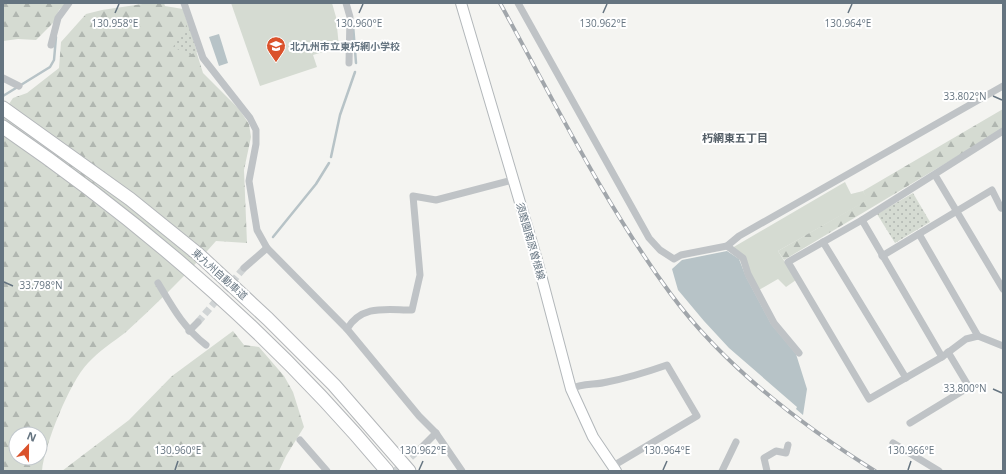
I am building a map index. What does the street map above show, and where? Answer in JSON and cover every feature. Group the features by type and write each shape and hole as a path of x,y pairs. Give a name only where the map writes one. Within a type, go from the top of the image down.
{"highway":[{"name":"東九州自動車道","path":"3,108 130,199 198,254 268,319 334,385 409,471"},
{"name":"東九州自動車道","path":"3,128 51,160 118,210 186,266 258,330 325,400 388,471"}],"main road":[{"name":"須磨園南原曽根線","path":"461,3 512,180 537,260 571,389 593,437 614,469"}],"street":[{"path":"51,46 58,18 69,3"},
{"path":"184,3 203,58 250,118 256,130 256,144 249,181 257,230 267,248 347,329 419,416 436,433 462,471"},
{"path":"346,3 350,17 349,64"},
{"path":"518,3 649,238 660,250 674,259 681,255 727,246 739,236 1003,86"},
{"path":"3,78 19,86"},
{"path":"1003,131 862,220 788,262 869,399 945,354 966,339 978,336 1003,346"},
{"path":"935,175 1003,289"},
{"path":"347,329 352,320 368,310 412,310 420,275 413,196 436,200 512,180"},
{"path":"882,256 992,190 1002,207"},
{"path":"862,220 882,256 945,354 969,387 910,423"},
{"path":"919,234 978,336"},
{"path":"823,242 906,378"},
{"path":"727,246 743,258 748,274 774,323 799,353"},
{"path":"244,268 267,248"},
{"path":"158,283 189,331 206,345"},
{"path":"189,331 198,322"},
{"path":"571,389 576,386 596,385 627,378 667,365 697,416 614,469"},
{"path":"421,448 436,433"},
{"path":"300,440 326,471"},
{"path":"722,471 736,442"},
{"path":"893,443 938,471"},
{"path":"767,471 764,458 776,451 786,453 788,445"}],"green space":[{"path":"3,3 66,3 59,10 54,22 36,40 18,39 3,41"},
{"path":"149,3 164,3 165,6 183,9 203,73 239,109 249,124 251,137 244,170 247,243 216,241 150,310 88,363 66,398 48,446 48,426 8,426 8,466 43,466 42,471 3,471 3,113 13,98 27,93 59,68 61,42 86,14"},
{"path":"231,3 332,3 336,17 339,47 313,55 317,67 260,86"},
{"path":"188,23 197,52 189,55 173,47"},
{"path":"1003,109 1003,129 784,260 778,251 867,200 863,191"},
{"path":"845,182 851,194 863,191 868,200 778,251 796,280 786,287 778,279 759,290 732,248"},
{"path":"913,193 930,222 895,243 877,214"},
{"path":"233,331 244,345 259,347 284,376 293,392 304,427 286,456 279,471 62,471 129,420 172,376"}],"shaded area":[{"path":"219,34 228,63 219,66 209,37"},
{"path":"727,251 739,259 746,277 771,324 796,354 807,389 803,415 796,409 797,407 729,348 678,290 672,269 682,260"}],"waterway":[{"path":"353,25 356,63"},
{"path":"3,96 50,67 54,60 56,37"},
{"path":"331,157 340,115 355,72"},
{"path":"273,237 316,184 329,163"}],"tunnel":[{"path":"198,322 244,268"},
{"path":"395,471 421,448"}],"railway":[{"path":"500,3 601,188 623,224 670,293 714,344 764,391 819,434 875,471"}],"place":[{"name":"北九州市立東朽網小学校","path":"276,63"}],"district":[{"name":"朽網東五丁目","path":"735,137"}]}
